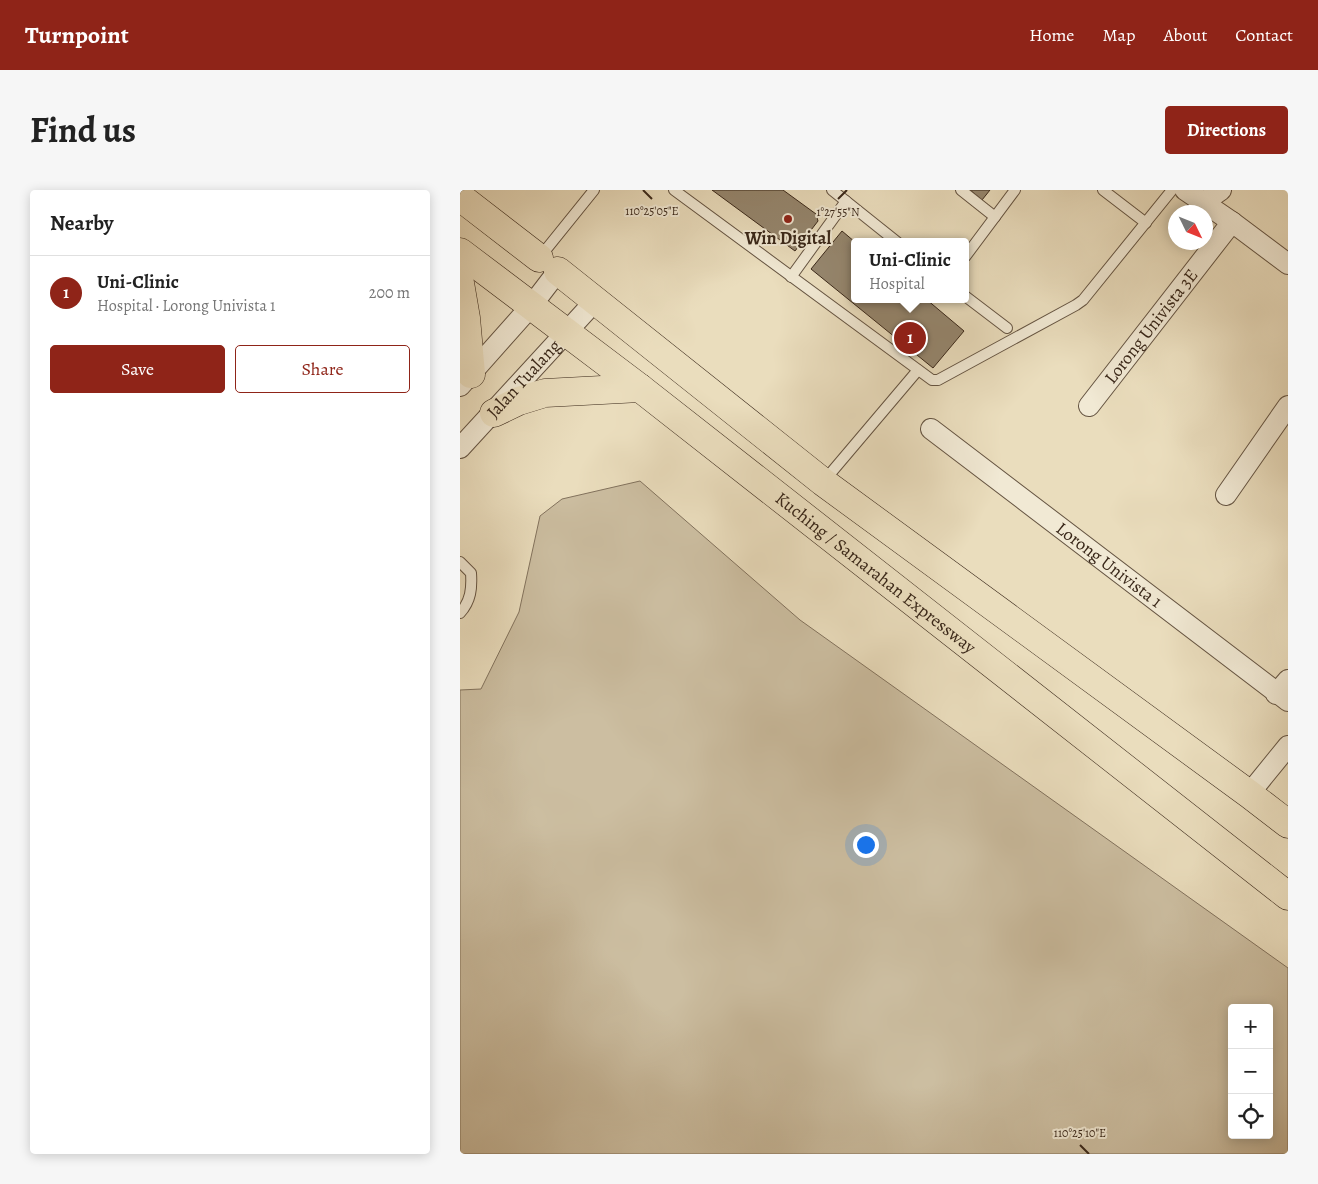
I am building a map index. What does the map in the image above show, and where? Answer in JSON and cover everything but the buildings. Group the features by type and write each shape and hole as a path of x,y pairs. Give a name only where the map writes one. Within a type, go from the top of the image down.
{"highway":[{"path":"460,197 823,482 1288,824"},
{"name":"Kuching / Samarahan Expressway","path":"460,252 640,388 1288,896"},
{"path":"460,283 466,318 465,380"},
{"path":"494,413 519,401 545,393 640,388"}],"street":[{"path":"1184,190 1204,202 1288,264"},
{"path":"1204,202 1221,190"},
{"name":"Lorong Univista 3E","path":"1089,406 1232,222"},
{"path":"465,380 532,306 548,265"},
{"name":"Jalan Tualang","path":"460,448 567,333 594,301"},
{"path":"1226,495 1288,406"},
{"name":"Lorong Univista 1","path":"931,429 1284,692"},
{"path":"1249,794 1288,746"}],"lane":[{"path":"548,265 594,190"},
{"path":"674,190 932,380 938,380 1076,305 1172,190"},
{"path":"832,190 892,238"},
{"path":"961,190 995,216"},
{"path":"969,252 1014,190"},
{"path":"1102,190 1146,223"},
{"path":"791,277 846,202"},
{"path":"969,299 1006,328"},
{"path":"823,482 918,370"},
{"path":"460,562 471,573 472,588 466,606 460,613"}],"shaded area":[{"path":"640,481 800,620 1288,968 1288,1154 460,1154 460,690 481,689 519,612 540,516 562,499"}],"place":[{"name":"Win Digital","path":"788,219"},
{"name":"Uni-Clinic","path":"910,338"}]}
